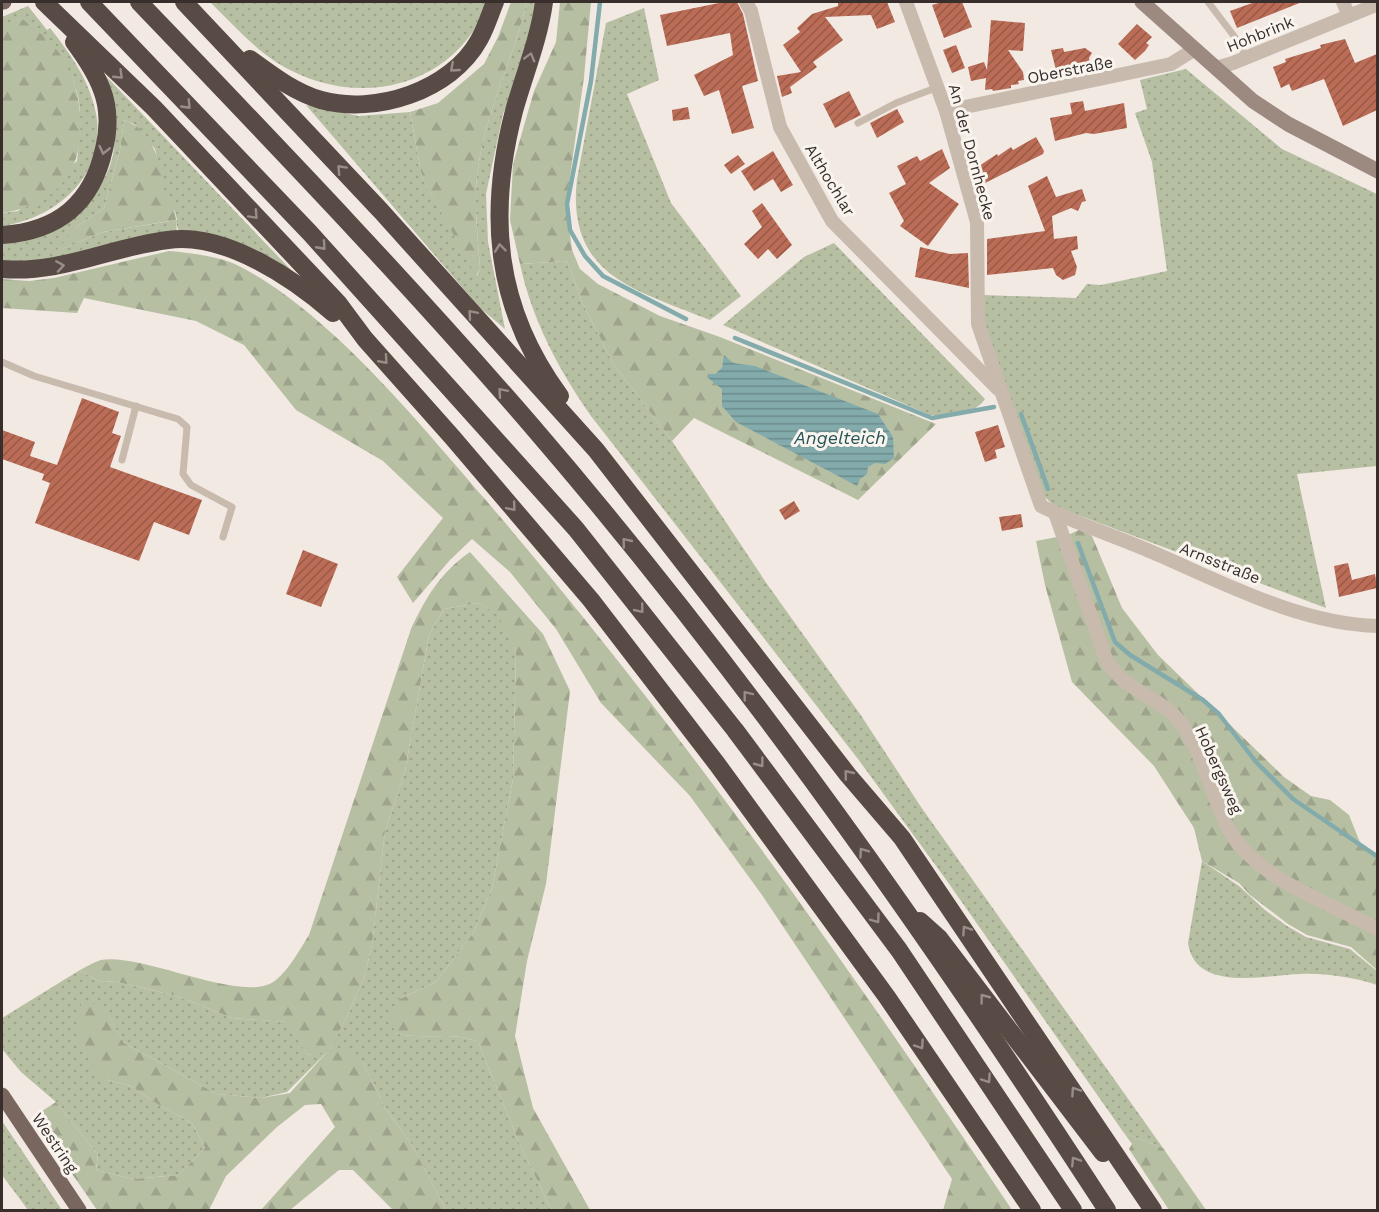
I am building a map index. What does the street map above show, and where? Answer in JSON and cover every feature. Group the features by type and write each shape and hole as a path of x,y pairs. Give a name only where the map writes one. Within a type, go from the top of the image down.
{"highway":[{"path":"89,2 309,233 576,529 735,730 899,950 1073,1210"},
{"path":"139,2 371,243 533,428 669,594 831,805 1045,1115 1107,1210"},
{"path":"184,2 381,211 596,450"},
{"path":"207,26 288,86 322,100 366,104 416,92 454,69 479,41 495,2"},
{"path":"544,2 502,164 498,198 503,272 520,326 540,370 596,450 848,775 902,838 1153,1210"},
{"path":"2,235 32,231 58,220 77,205 92,186 105,144 106,109 102,90 82,52 45,3"},
{"path":"45,3 214,171 339,303 365,339 591,600 717,764 887,997 1032,1210"},
{"path":"2,269 32,271 74,264 171,239 201,242 238,252 262,263 315,297 365,339"},
{"path":"896,900 939,938 1147,1210"}],"main road":[{"name":"Westring","path":"2,1095 79,1210"}],"street":[{"name":"Althochlar","path":"746,2 751,11 780,127 832,221 1000,391"},
{"name":"An der Dornhecke","path":"906,2 946,111 977,222 978,324 1041,506 1055,513"},
{"path":"1142,2 1253,101 1288,124 1377,171"},
{"path":"1343,2 1349,16"},
{"name":"Hohbrink","path":"1216,68 1377,4"},
{"name":"Oberstraße","path":"946,111 1171,64 1195,49"},
{"name":"Arnsstraße","path":"1055,513 1282,605 1320,618 1377,626"},
{"name":"Hobergsweg","path":"1055,513 1107,662 1123,681 1175,716 1191,741 1226,825 1238,845 1253,861 1278,877 1377,929"}],"lane":[{"path":"1209,2 1240,44 1246,58"},
{"path":"858,123 896,103 938,87"},
{"path":"2,362 34,376 178,419 188,427 183,474 191,485 232,507 223,537"},
{"path":"122,460 136,406"}],"green space":[{"path":"210,2 488,2 474,30 455,53 432,70 406,81 378,87 348,87 319,82 279,64 247,39"},
{"path":"511,2 527,2 480,154 476,199 480,269 476,276 422,177 410,112 438,103 484,64 498,37"},
{"path":"527,2 538,2 521,69 503,114 486,194 488,242 505,329 480,308 306,105 359,116 410,112 422,177 477,276 480,269 476,188 480,154"},
{"path":"560,2 591,2 584,77 566,205 572,250 580,269 598,284 660,316 720,337 936,424 858,500 694,418 672,441 613,363 582,302 567,261 520,264 510,220 513,164 534,91 556,42"},
{"path":"28,6 47,30 50,28 83,76 95,109 98,132 95,153 87,172 76,188 43,213 2,226 2,213 18,211 77,161 80,137 78,97 74,81 66,66 41,35 23,19 2,27 2,17"},
{"path":"644,8 659,80 627,94 671,203 741,296 710,320 632,288 612,275 595,258 583,238 577,212 577,179 606,23"},
{"path":"23,19 54,46 70,71 78,98 80,134 78,152 64,182 39,202 22,209 2,213 2,26"},
{"path":"1186,69 1282,149 1377,194 1377,466 1297,474 1326,608 1054,506 1044,496 1008,397 983,317 983,295 1076,298 1087,284 1101,285 1167,271 1152,162 1135,113 1147,109 1140,80"},
{"path":"105,75 292,271 179,234 176,221 177,234 43,262 2,262 2,243 20,242 42,233 96,191 107,174 112,160 115,132","holes":["124,120 134,124 155,149 165,196 175,211 177,220 103,232 57,251 79,225 104,208 120,150"]},
{"path":"124,120 143,132 150,141 158,161 165,195 173,200 176,220 103,232 55,252 79,225 104,208 120,150"},
{"path":"834,243 985,399 980,405 960,414 930,415 723,325 804,257"},
{"path":"169,251 223,260 239,266 273,286 339,340 431,436 555,583 693,757 824,936 1012,1210 943,1210 952,1179 762,895 690,796 601,703 556,629 510,572 472,539 450,560 413,603 397,577 443,518 383,461 296,410 244,345 196,321 84,298 77,313 2,308 2,279 29,281 54,278"},
{"path":"567,261 582,302 613,363 672,441 767,584 860,714 921,807 1163,1148 1124,1133 947,881 858,759 579,399 539,325 520,264"},
{"path":"1081,529 1092,536 1122,608 1158,655 1284,777 1311,796 1330,800 1349,815 1361,845 1377,855 1377,970 1351,947 1307,935 1288,924 1250,895 1239,883 1202,861 1194,828 1154,766 1072,682 1045,585 1036,541 1068,535"},
{"path":"470,552 543,634 570,691 546,884 527,961 515,1036 533,1108 590,1210 551,1210 518,1140 478,1042 468,1038 395,1033 391,1018 398,1000 436,982 473,933 492,888 513,779 516,653 498,615 479,603 444,609 429,635 405,771 385,831 372,945 364,978 329,1050 347,1047 363,1063 385,1108 412,1145 446,1210 393,1210 353,1170 339,1170 290,1210 261,1210 335,1127 321,1104 305,1105 277,1127 226,1176 209,1210 97,1210 33,1117 56,1102 98,1155 96,1170 133,1179 178,1175 205,1148 192,1123 157,1104 131,1086 107,1080 92,1065 78,1043 81,1003 102,1005 124,1043 217,1094 261,1098 290,1093 327,1052 308,1055 286,1022 232,1018 177,996 117,982 97,981 80,970 101,960 120,960 242,987 261,986 276,980 281,975 309,935 411,629 435,586"},
{"path":"479,603 499,615 516,653 513,779 492,888 473,933 436,982 398,1000 395,1033 468,1038 478,1042 518,1140 551,1210 446,1210 412,1145 385,1108 363,1063 328,1051 347,1017 364,978 372,945 385,831 405,771 429,635 444,609"},
{"path":"1202,861 1239,886 1287,926 1306,937 1350,949 1377,971 1377,985 1319,974 1234,978 1217,975 1204,969 1193,959 1188,943"},
{"path":"80,970 97,981 117,982 177,996 232,1018 287,1022 308,1055 328,1051 287,1092 261,1098 217,1094 124,1043 102,1006 107,1080 131,1086 157,1104 192,1123 205,1148 178,1175 133,1179 96,1170 98,1155 56,1102 21,1072 2,1049 2,1018"},
{"path":"2,1121 62,1210 28,1210 2,1175"},
{"path":"1124,1133 1163,1148 1206,1210 1169,1210 1129,1149 1132,1144"}],"water":[{"name":"Angelteich","path":"724,355 733,363 755,366 878,414 893,437 894,458 885,464 875,463 868,467 867,474 860,479 857,486 736,422 722,406 722,389 707,377 708,374 715,374 722,368"}],"building":[{"path":"724,2 737,2 743,14 758,81 742,86 754,128 732,134 719,90 704,96 694,75 733,55 730,33 667,46 660,15"},
{"path":"838,2 887,2 895,22 877,29 871,15 825,17 843,40 813,62 817,67 790,87 792,93 782,97 777,76 801,72 783,45 800,32 797,28 812,14 838,6"},
{"path":"942,2 962,2 972,27 944,38 932,5"},
{"path":"1255,2 1302,2 1237,28 1230,11"},
{"path":"991,20 1025,23 1023,51 1008,50 1023,72 1024,80 1018,81 1019,84 1011,85 1011,88 993,91 992,89 985,90 986,78 971,81 968,67 984,62 987,70"},
{"path":"1137,24 1152,37 1146,43 1149,45 1145,51 1135,60 1118,44"},
{"path":"1345,39 1355,63 1377,54 1377,110 1343,126 1324,79 1292,91 1289,84 1281,88 1273,67 1286,62 1285,59 1321,48 1320,45"},
{"path":"956,45 965,68 952,73 943,50"},
{"path":"1063,48 1064,52 1085,48 1092,53 1089,58 1091,70 1073,75 1067,74 1066,68 1056,70 1051,50"},
{"path":"849,91 861,115 835,128 823,104"},
{"path":"1083,101 1085,111 1124,103 1127,128 1094,134 1086,133 1055,141 1050,118 1072,114 1070,103"},
{"path":"688,107 690,119 673,121 672,110"},
{"path":"897,109 904,122 877,138 870,123"},
{"path":"1036,137 1044,151 1043,154 981,185 973,170 997,154 998,156 1011,147 1013,150"},
{"path":"942,149 950,168 929,183 959,204 928,246 900,226 904,221 889,193 906,184 897,166 917,156 920,161"},
{"path":"773,151 793,185 781,192 773,179 754,191 741,171"},
{"path":"738,155 745,164 731,174 724,165"},
{"path":"1047,176 1056,197 1082,189 1086,201 1082,202 1078,211 1071,208 1052,216 1054,239 1077,236 1078,249 1071,251 1077,267 1075,275 1063,280 1056,275 1053,268 987,275 987,239 1045,231 1028,186"},
{"path":"762,203 792,245 777,259 768,249 758,259 744,244 762,227 752,211"},
{"path":"920,247 950,254 968,253 969,288 915,277"},
{"path":"82,398 119,412 112,433 121,436 110,467 202,500 189,535 154,522 139,561 35,523 50,483 42,480 44,474 2,459 2,430 35,442 30,456 57,465"},
{"path":"998,425 1005,447 995,450 997,458 985,462 975,432"},
{"path":"794,501 800,511 785,520 779,510"},
{"path":"1021,514 1023,527 1002,531 999,517"},
{"path":"303,550 338,564 321,607 286,594"},
{"path":"1348,563 1352,580 1375,574 1377,588 1339,597 1334,566"}],"waterway":[{"path":"600,2 591,81 567,204 570,230 585,256 603,276 686,319"},
{"path":"735,338 932,418 994,407"},
{"path":"1021,414 1048,489"},
{"path":"1078,543 1115,642 1130,655 1203,700 1219,714 1256,762 1293,799 1378,857"}]}
